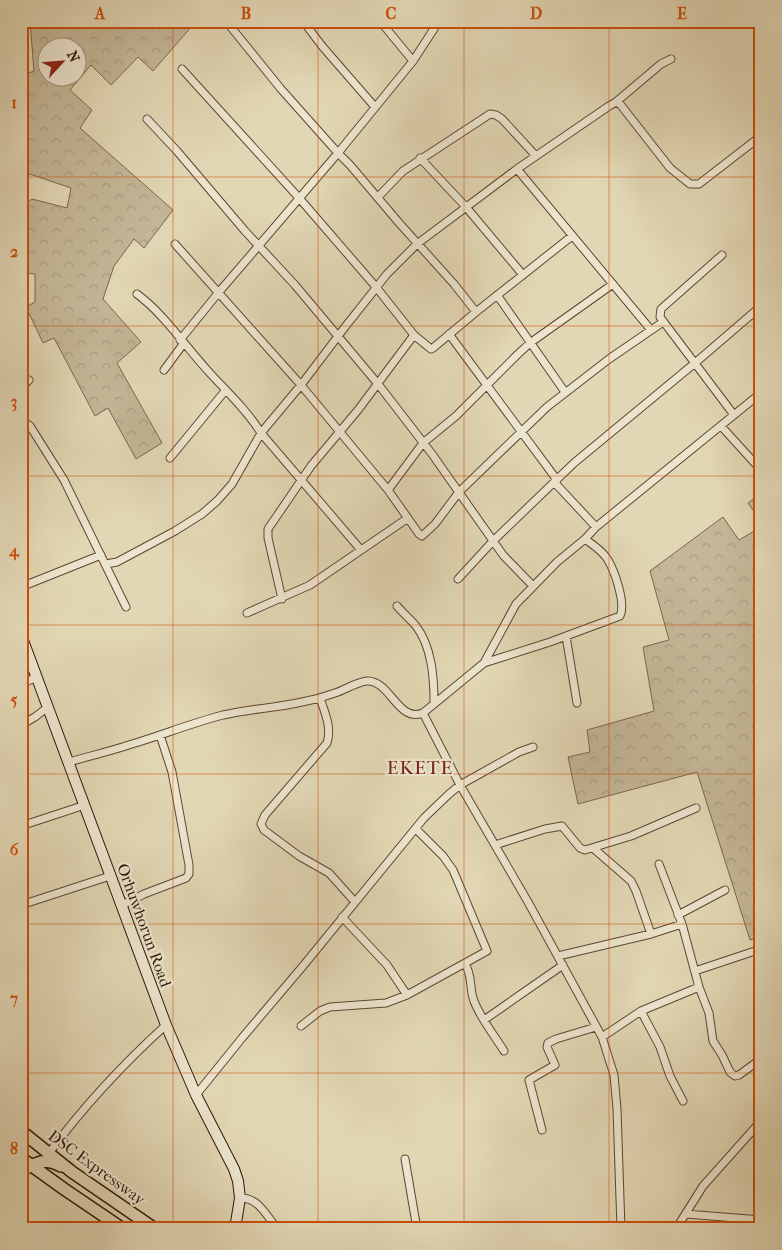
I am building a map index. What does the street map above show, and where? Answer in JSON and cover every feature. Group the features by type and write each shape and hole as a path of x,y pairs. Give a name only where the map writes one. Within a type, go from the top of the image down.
{"main road":[{"name":"DSC Expressway","path":"22,1131 72,1172 155,1229"},
{"path":"22,1131 32,1149 32,1166"},
{"path":"21,1158 123,1229"},
{"path":"32,1166 41,1161 50,1161 72,1172"}],"street":[{"path":"226,21 281,89 378,197 476,312"},
{"path":"303,21 375,107"},
{"path":"380,21 413,61"},
{"path":"164,370 219,292 300,199 413,61 439,21"},
{"path":"106,564 117,562 202,514 217,501 232,484 261,433 301,385 387,274 417,244 536,156 616,102 661,64 671,59"},
{"path":"182,69 300,199 414,335 431,349 572,236"},
{"path":"616,102 632,117 670,168 690,184 699,184 761,136"},
{"path":"378,197 403,171 420,158 490,114 502,119 536,156"},
{"path":"147,119 378,384 459,492 492,541 533,586"},
{"path":"420,158 466,206 523,275"},
{"path":"518,169 651,330"},
{"path":"176,244 301,385 388,490 422,536 426,534 459,492 546,407 609,359 663,322"},
{"path":"722,255 661,309 660,317 734,415"},
{"path":"388,490 423,443 456,416 499,371 530,343 613,284"},
{"path":"137,294 169,325 255,423 261,433 301,481 361,550"},
{"path":"497,296 566,392"},
{"path":"458,579 492,541 555,481 759,308"},
{"path":"450,334 486,386 522,432 555,481 596,527"},
{"path":"282,598 268,533 310,466 378,384 414,335"},
{"path":"21,389 29,380"},
{"path":"170,458 225,391"},
{"path":"69,762 198,722 246,710 320,698 366,681 376,682 407,712 418,715 423,713 476,672 484,663 516,604 557,562 585,539 596,527 761,393"},
{"path":"21,428 27,424 30,426 64,480 126,607"},
{"path":"721,426 761,470"},
{"path":"246,614 310,584 408,518"},
{"path":"484,663 620,616 623,611 617,580 608,559 600,550 585,539"},
{"path":"21,587 101,555"},
{"path":"397,606 417,627 423,640 432,670 434,703"},
{"name":"Orhuwhorun Road","path":"21,635 166,1025 196,1095 234,1169 240,1198 234,1226"},
{"path":"566,636 577,703"},
{"path":"21,684 37,677"},
{"path":"320,698 329,726 330,735 327,743 265,815 261,824 264,830 299,856 328,873 354,902"},
{"path":"21,725 35,718 48,707"},
{"path":"423,713 460,785 602,1037 614,1075 616,1092 621,1229"},
{"path":"122,905 144,894 180,882 189,874 172,772 160,735"},
{"path":"196,1095 354,902 448,794 460,785 519,752 534,747"},
{"path":"21,826 84,805"},
{"path":"495,845 545,829 562,826 582,850 593,848 631,836 696,808"},
{"path":"302,1026 320,1011 330,1007 386,1003 407,995 487,951 453,870 443,856 416,829"},
{"path":"593,848 631,881 651,934"},
{"path":"659,864 682,924 708,1013 713,1041 730,1072 735,1076 739,1076 761,1059"},
{"path":"21,905 107,877 111,874"},
{"path":"678,915 725,890"},
{"path":"342,917 386,965 407,995"},
{"path":"558,956 651,934 682,924"},
{"path":"695,971 761,949"},
{"path":"465,964 471,976 471,993 474,1002 504,1051"},
{"path":"484,1020 563,965"},
{"path":"602,1037 641,1011 699,987"},
{"path":"641,1011 660,1047 670,1076 683,1101"},
{"path":"49,1153 103,1087 166,1025"},
{"path":"542,1130 529,1080 554,1068 555,1065 547,1047 548,1043 596,1027"},
{"path":"676,1229 703,1186 761,1121"},
{"path":"405,1159 417,1229"},
{"path":"21,1176 32,1166"},
{"path":"240,1198 251,1198 256,1202 277,1229"},
{"path":"686,1214 761,1220"}],"green space":[{"path":"30,21 188,21 192,26 153,71 138,57 111,85 91,65 88,69 88,38 38,38 38,88 72,88 70,90 92,110 80,128 173,210 144,248 134,239 114,266 103,299 141,342 117,363 162,443 136,459 108,408 95,416 54,338 43,343 26,307 35,302 35,274 21,273 21,207 32,199 67,208 71,188 21,171 21,76 34,71"},
{"path":"761,493 761,521 748,503"},
{"path":"723,517 739,540 761,527 761,937 750,940 697,772 578,804 568,757 590,752 587,730 654,711 643,647 669,640 650,571"}],"district":[{"name":"EKETE","path":"420,767"}]}
